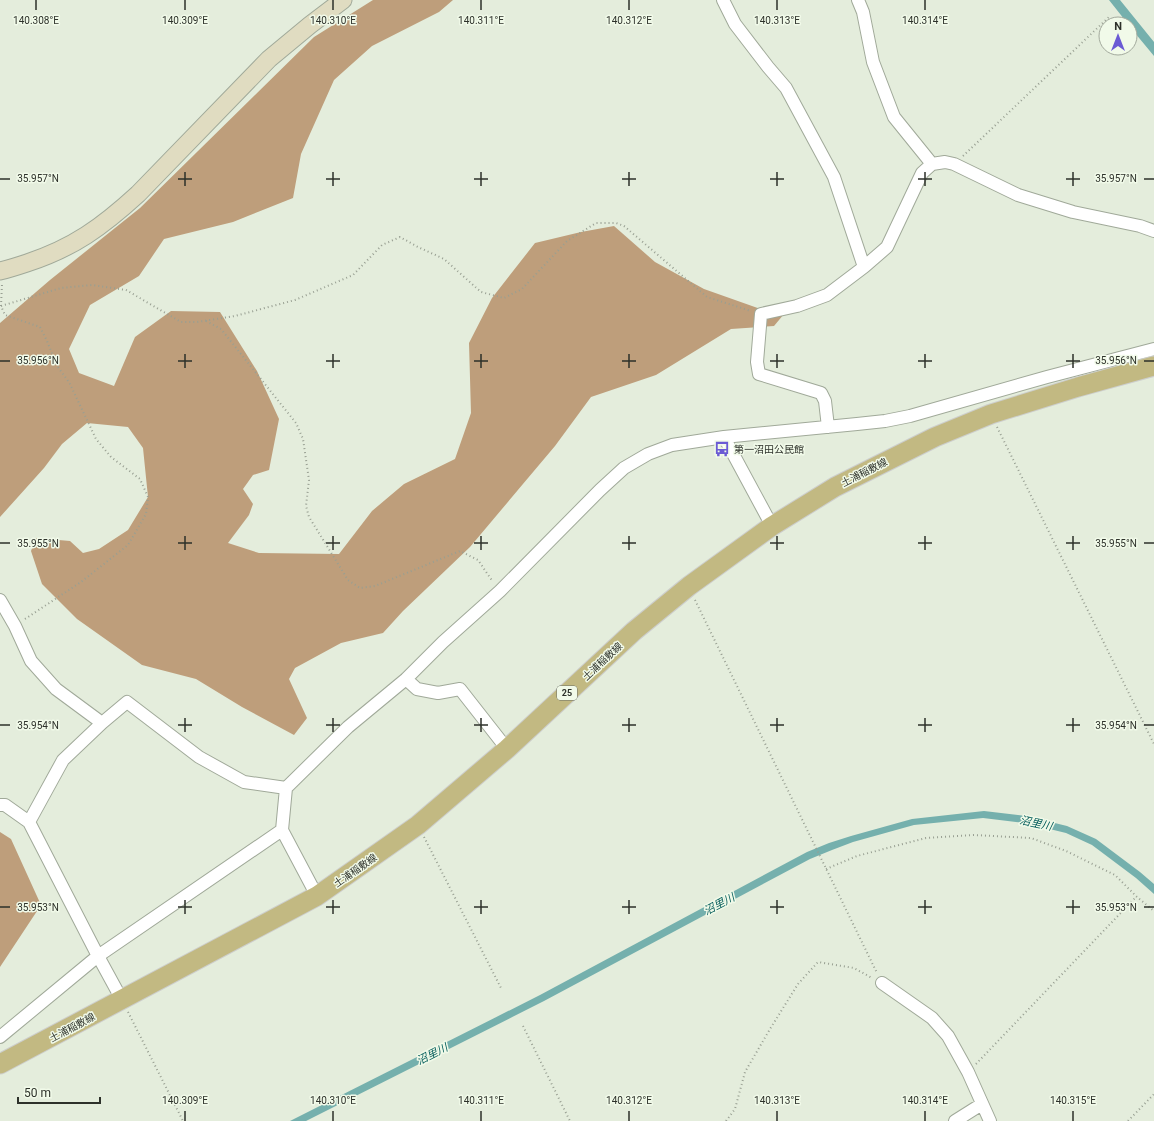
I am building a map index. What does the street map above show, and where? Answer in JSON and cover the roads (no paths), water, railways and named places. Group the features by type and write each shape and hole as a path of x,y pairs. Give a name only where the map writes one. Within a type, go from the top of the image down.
{"main road":[{"name":"土浦稲敷線","path":"0,1064 317,896 418,826 507,749 634,631 689,586 772,526 835,487 935,437 991,414 1078,387 1154,366"}],"street":[{"path":"1,271 40,259 65,249 92,233 116,214 138,194 270,59 342,0"},
{"path":"723,0 735,24 786,88 834,177 864,267"},
{"path":"858,0 863,12 873,62 894,118 932,164"},
{"path":"828,427 825,401 821,393 759,374 757,362 761,314 797,306 827,295 888,247 922,173 932,164 945,162 954,164 1018,195 1073,212 1140,226 1154,231"},
{"path":"317,896 282,830 286,788 348,727 406,679 443,642 500,591 600,490 624,468 648,454 672,445 724,437 885,421 910,416 1154,349"},
{"path":"724,437 772,526"},
{"path":"0,600 16,626 31,661 56,689 102,724"},
{"path":"406,679 416,689 438,693 460,688 507,749"},
{"path":"29,822 63,760 127,702 199,757 231,775 244,782 286,788"},
{"path":"0,805 5,806 29,822 122,1000"},
{"path":"0,1036 98,956 282,830"},
{"path":"882,983 932,1018 948,1036 968,1072 990,1121"},
{"path":"956,1121 982,1104"}],"water":[{"path":"1109,0 1120,0 1133,16 1122,16"},
{"path":"1138,22 1154,42 1154,56 1138,37"},
{"name":"沼里川","path":"984,811 1026,816 1067,826 1096,839 1154,884 1154,894 1136,878 1092,845 1066,833 1025,823 983,818 914,825 853,842 810,859 544,1001 306,1121 290,1121 540,995 807,852 851,836 912,819"}],"place":[{"name":"第一沼田公民館","path":"722,449"}]}
